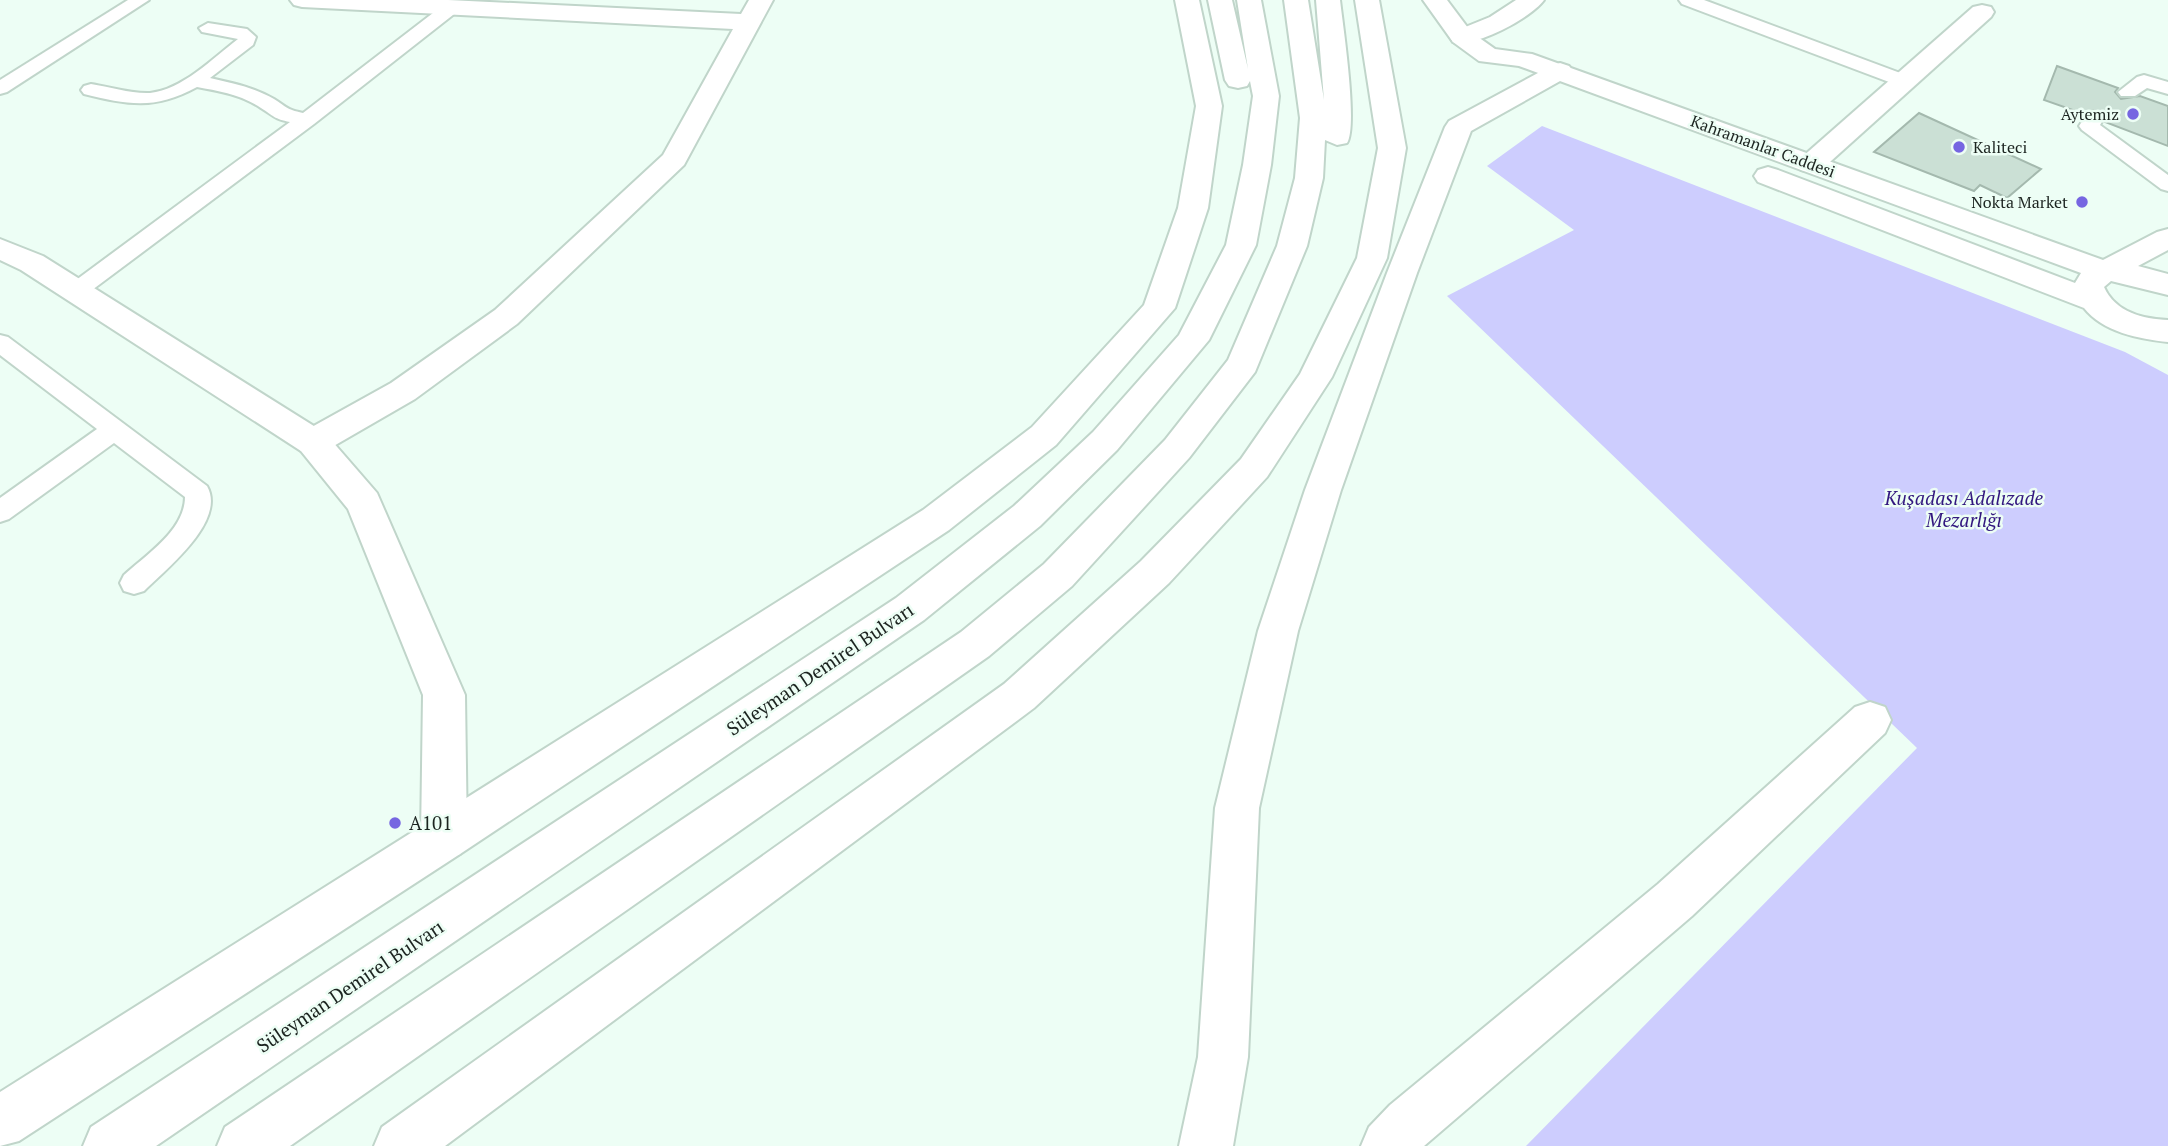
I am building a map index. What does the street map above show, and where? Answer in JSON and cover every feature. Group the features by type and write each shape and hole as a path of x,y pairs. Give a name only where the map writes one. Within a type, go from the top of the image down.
{"main road":[{"path":"302,0 452,7 516,5 754,11 674,159 506,317 403,391 313,442"},
{"path":"0,1122 444,839 936,520 1044,436 1159,308 1193,208 1209,106 1188,0"},
{"path":"1220,0 1241,97 1238,155 1241,245"},
{"name":"Süleyman Demirel Bulvarı","path":"110,1146 910,609 1027,516 1105,441 1193,340 1241,245 1266,96 1249,0"},
{"path":"1242,364 1292,246 1309,178 1313,118 1296,0"},
{"path":"244,1146 975,644 1067,565 1177,449 1242,364 1310,257 1336,177 1337,102 1328,0"},
{"path":"401,1146 1019,696 1155,572 1254,468 1315,377 1372,258 1392,148 1367,0"},
{"name":"Kahramanlar Caddesi","path":"1435,0 1462,37 1488,56 1523,59 1542,81 2091,300 2110,314 2160,333"},
{"path":"1462,37 1499,22 1532,0"},
{"path":"1811,164 1982,12"},
{"path":"1206,1146 1223,1057 1237,808 1278,631 1323,490 1459,127 1542,81"},
{"name":"Kahramanlar Caddesi","path":"1542,81 1811,164 2109,271 2135,273 2168,285"},
{"path":"2091,300 2088,287 2094,277 2168,238"},
{"path":"0,248 32,263 313,442 364,503 444,695 444,839"},
{"path":"1388,1146 1409,1124 1675,900 1870,720"}],"lane":[{"path":"0,88 140,0"},
{"path":"1688,0 1904,81"},
{"path":"76,291 307,120 452,7"},
{"path":"90,90 147,99 176,93 247,41 247,37 241,33 208,28"},
{"path":"194,81 236,89 269,104 279,114 307,120"},
{"path":"2128,92 2144,81 2168,88"},
{"path":"2094,118 2088,126 2168,185"},
{"path":"0,343 198,493 200,501 195,520 188,530 134,583"},
{"path":"0,512 114,430"}],"green space":[{"name":"Kuşadası Adalızade Mezarlığı","path":"1542,126 2125,352 2168,375 2168,1146 1526,1146 1917,748 1447,296 1574,230 1487,166"}],"building":[{"path":"2057,66 2118,88 2115,92 2121,99 2140,96 2168,106 2168,146 2105,122 2107,117 2095,110 2084,114 2044,100"},
{"name":"Kaliteci","path":"1919,113 2041,169 2007,198 1980,185 1974,191 1874,152"}],"place":[{"name":"Aytemiz","path":"2133,114"},
{"name":"Kaliteci","path":"1959,147"},
{"name":"Nokta Market","path":"2082,202"},
{"name":"A101","path":"395,823"}]}
